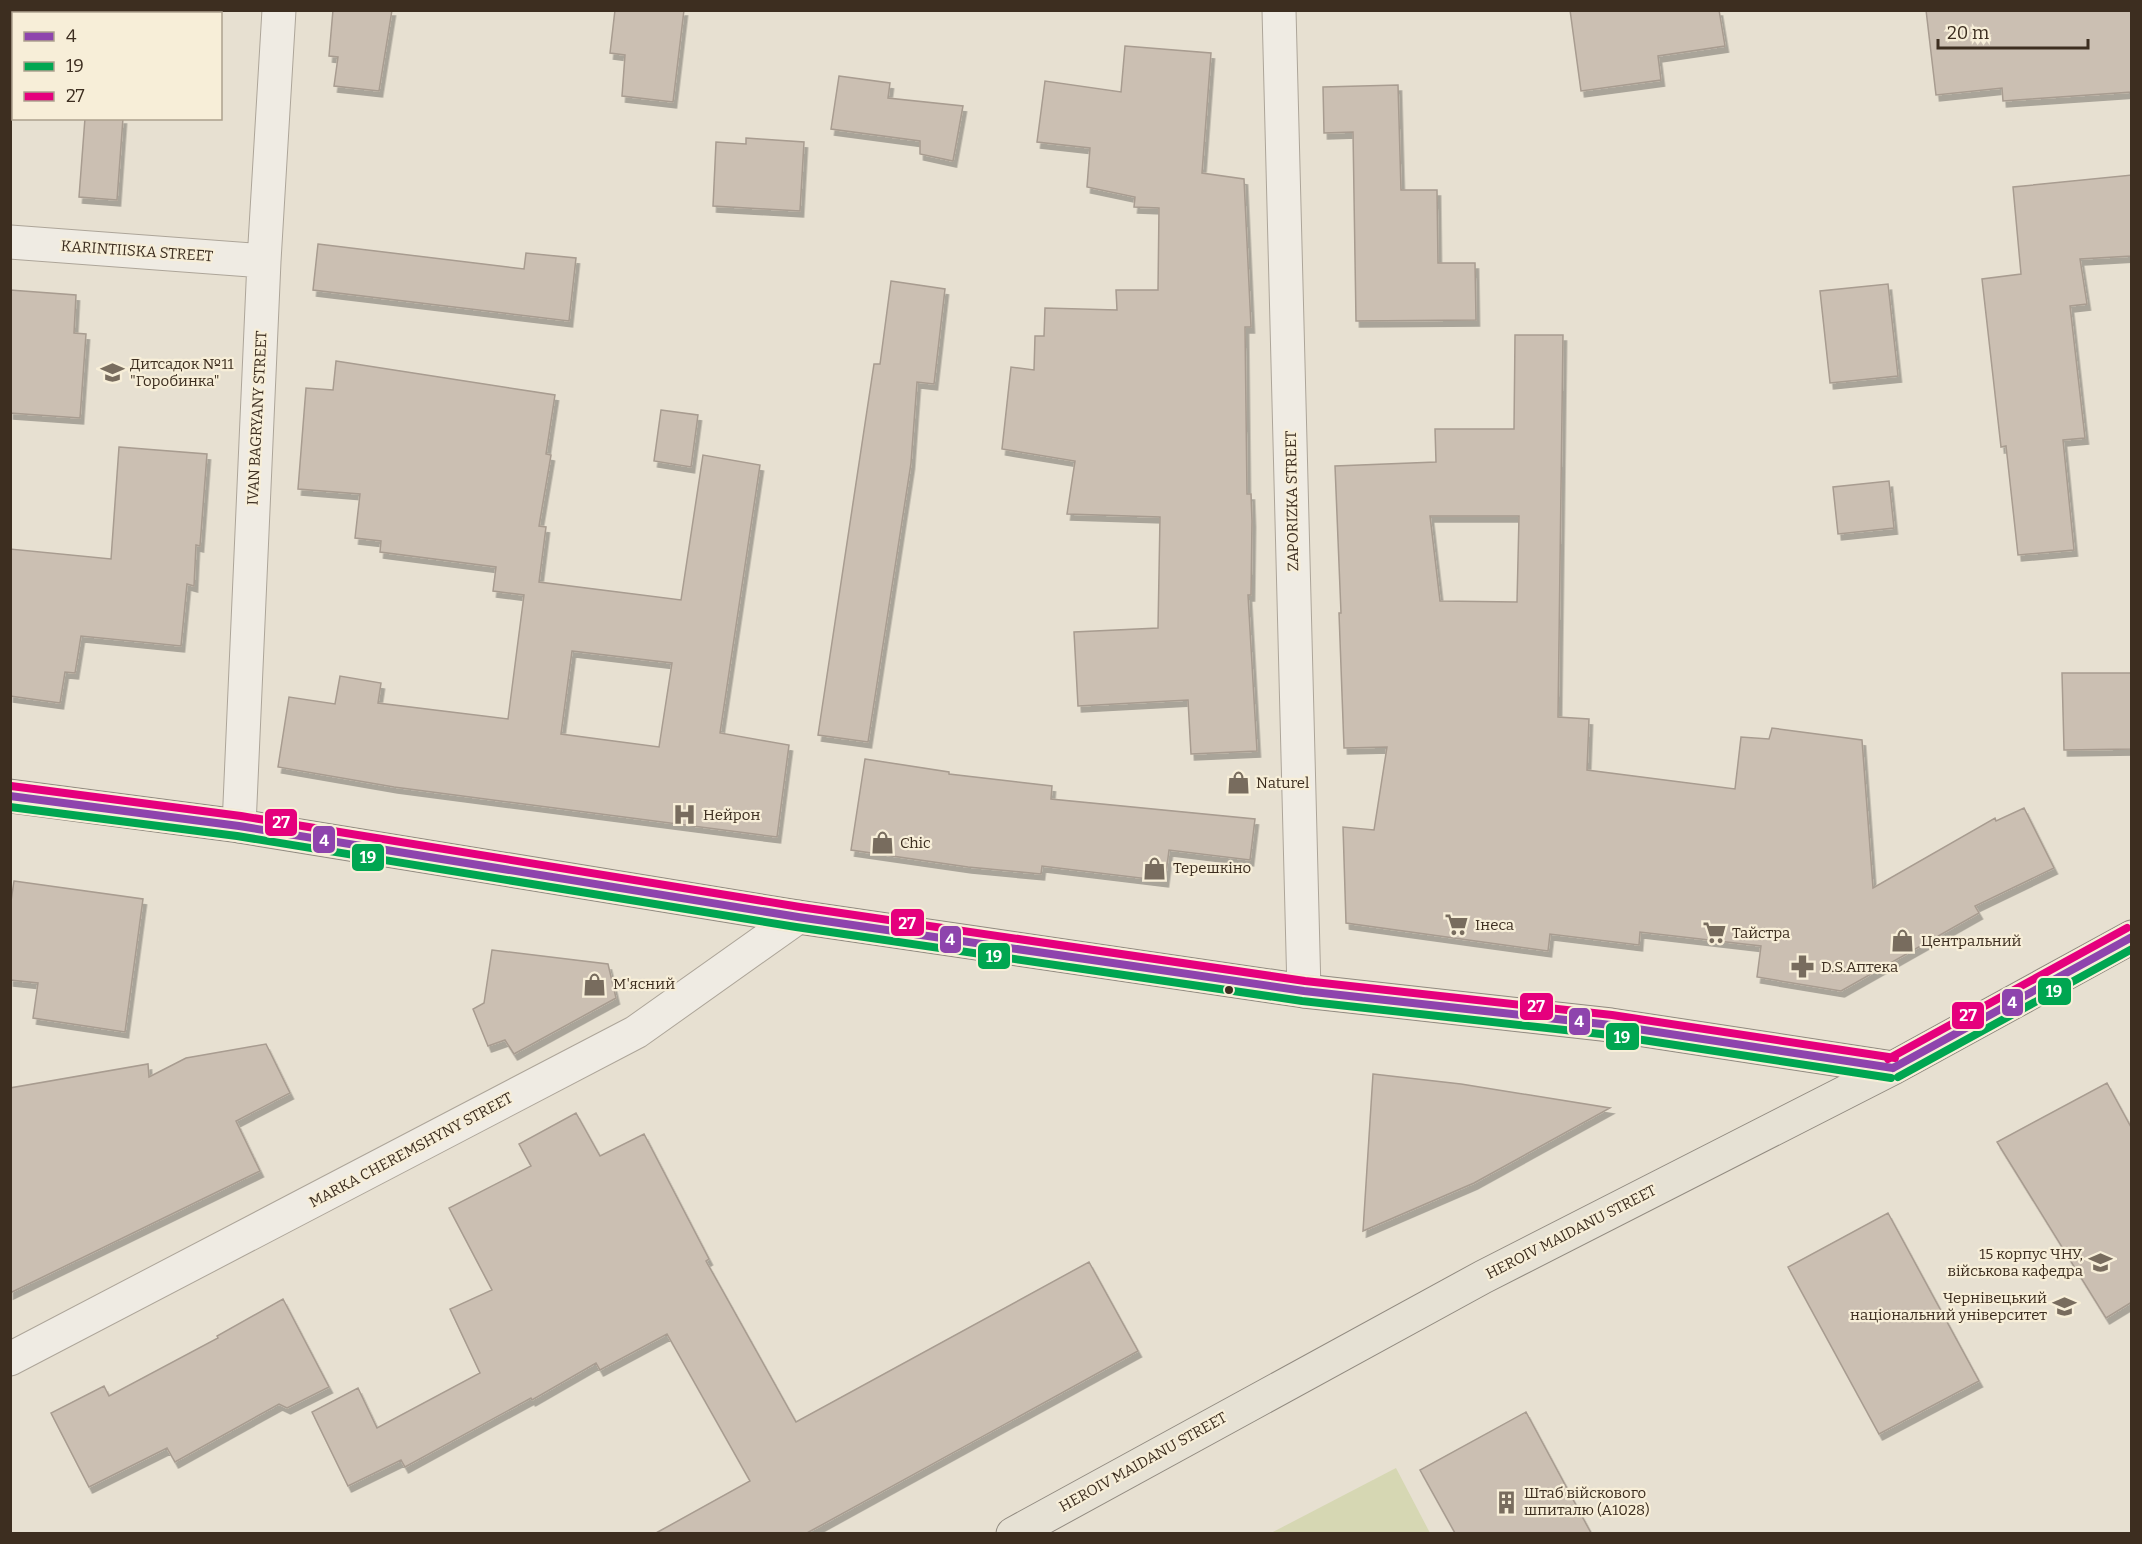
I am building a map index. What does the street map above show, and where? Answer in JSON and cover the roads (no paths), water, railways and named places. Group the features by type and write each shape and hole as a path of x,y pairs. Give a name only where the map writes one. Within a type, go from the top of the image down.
{"main road":[{"path":"10,796 239,826 798,917 1304,991 1611,1025 1893,1068"},
{"name":"HEROIV MAIDANU STREET","path":"1013,1533 1483,1277 1893,1068 2132,937"}],"street":[{"name":"IVAN BAGRYANY STREET","path":"239,826 264,261 279,10"},
{"name":"ZAPORIZKA STREET","path":"1279,10 1304,991"},
{"name":"KARINTIISKA STREET","path":"10,242 264,261"},
{"name":"MARKA CHEREMSHYNY STREET","path":"10,1359 636,1032 798,917"}],"place":[{"name":"Дитсадок №11 \"Горобинка\"","path":"112,373"},
{"name":"Naturel","path":"1238,783"},
{"name":"Нейрон","path":"685,815"},
{"name":"Chic","path":"882,843"},
{"name":"Терешкіно","path":"1155,868"},
{"name":"Інеса","path":"1457,925"},
{"name":"Тайстра","path":"1714,933"},
{"name":"Центральний","path":"1903,941"},
{"name":"D.S.Аптека","path":"1803,967"},
{"name":"М'ясний","path":"595,984"},
{"name":"15 корпус ЧНУ, військова кафедра","path":"2101,1263"},
{"name":"Чернівецький національний університет","path":"2065,1307"},
{"name":"Штаб війскового шпиталю (А1028)","path":"1506,1502"}]}
